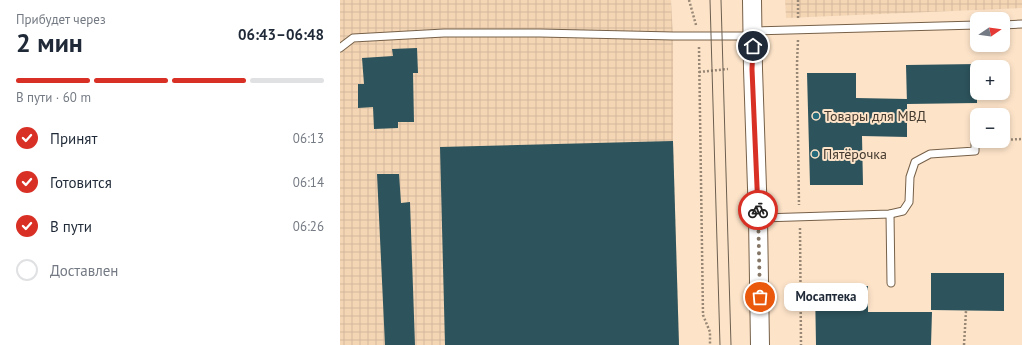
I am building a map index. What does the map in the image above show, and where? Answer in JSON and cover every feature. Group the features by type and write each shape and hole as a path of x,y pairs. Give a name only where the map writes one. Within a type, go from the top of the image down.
{"street":[{"path":"752,0 752,69 758,218 760,345"}],"lane":[{"path":"1010,25 1022,24"},
{"path":"340,48 353,38 444,33 698,36 799,30 970,25"},
{"path":"758,218 890,214 903,211 910,202 910,177 915,162 930,154 975,150 975,148"},
{"path":"890,214 891,283"}],"path":[{"path":"689,0 698,36 703,315 710,332 710,345"},
{"path":"798,0 799,30 797,64 801,345"},
{"path":"699,72 728,69"},
{"path":"1010,140 1022,139"},
{"path":"964,345 966,311"}],"shaded area":[{"path":"340,0 671,0 673,36 673,141 679,345 340,345"},
{"path":"785,0 1022,0 1022,8 786,18"}],"building":[{"path":"417,48 418,73 413,73 414,122 398,122 398,128 374,129 373,107 358,108 358,84 364,84 362,58 393,56 392,49"},
{"path":"970,64 970,100 977,100 977,103 907,104 906,65"},
{"path":"807,73 856,73 856,98 907,99 907,137 862,136 863,185 810,185"},
{"path":"673,141 679,345 445,345 440,147"},
{"path":"377,174 399,174 401,203 410,202 415,345 385,345"},
{"path":"931,273 1004,273 1004,311 931,310"},
{"path":"868,286 868,312 932,312 931,345 816,345 815,287"}],"tram line":[{"path":"710,0 720,345"},
{"path":"721,0 731,345"}],"way so far":[{"path":"758,210 760,297"}],"place":[{"name":"Товары для МВД","path":"816,116"},
{"name":"Пятёрочка","path":"815,154"},
{"name":"Мосаптека","path":"760,297"}],"route":[{"path":"753,46 752,69 758,210"}]}
